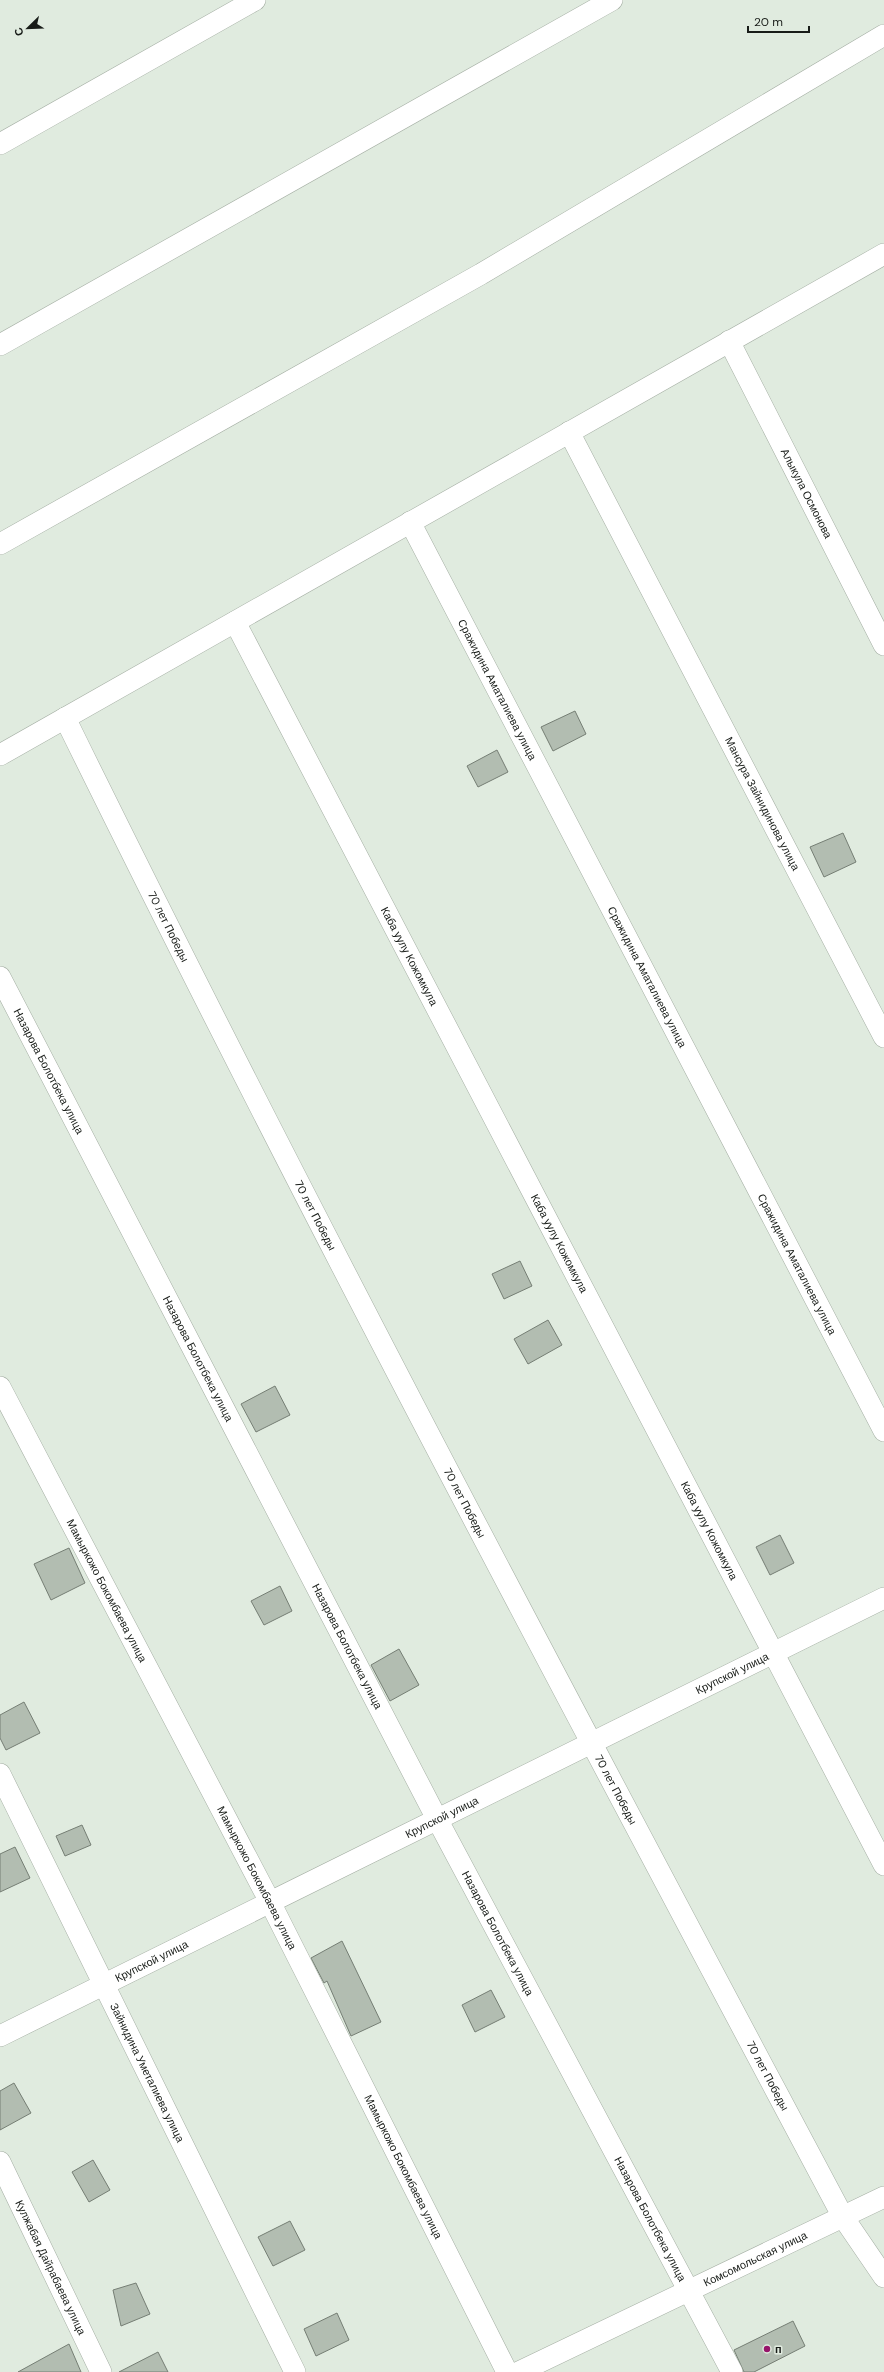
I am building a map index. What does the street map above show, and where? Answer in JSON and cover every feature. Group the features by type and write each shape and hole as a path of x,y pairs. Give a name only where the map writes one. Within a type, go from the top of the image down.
{"street":[{"path":"0,144 256,0"},
{"path":"0,345 612,0"},
{"path":"0,544 481,274 884,35"},
{"path":"0,755 884,254"},
{"name":"Алыкула Осмонова","path":"729,341 884,645"},
{"name":"Мансура Зайнидинова улица","path":"569,432 884,1037"},
{"name":"Сражидина Аматалиева улица","path":"410,522 884,1431"},
{"name":"Каба уулу Кожомкула","path":"235,622 775,1652 884,1865"},
{"name":"70 лет Победы","path":"65,718 170,932 591,1743 843,2217 884,2277"},
{"name":"Назарова Болотбека улица","path":"0,977 437,1819 732,2372"},
{"name":"Мамыркожо Бокомбаева улица","path":"0,1387 518,2371"},
{"name":"Крупской улица","path":"0,2036 884,1598"},
{"name":"Зайнидина Уметалиева улица","path":"0,1774 295,2372"},
{"name":"Кулжабая Дайрабаева улица","path":"0,2162 101,2372"},
{"name":"Комсомольская улица","path":"518,2371 884,2197"}],"building":[{"path":"575,711 586,734 553,751 541,727"},
{"path":"497,750 508,772 478,787 467,766"},
{"path":"843,833 856,862 824,877 810,847"},
{"path":"520,1261 532,1286 504,1299 492,1274"},
{"path":"548,1320 562,1345 528,1364 514,1339"},
{"path":"275,1386 290,1415 256,1432 241,1404"},
{"path":"780,1535 794,1563 770,1575 756,1547"},
{"path":"69,1548 85,1583 51,1600 34,1564"},
{"path":"280,1586 292,1611 264,1625 251,1601"},
{"path":"399,1649 419,1685 390,1701 371,1665"},
{"path":"24,1702 40,1733 6,1750 0,1738 0,1715"},
{"path":"82,1825 91,1845 65,1856 56,1836"},
{"path":"15,1847 30,1878 0,1892 0,1854"},
{"path":"342,1941 381,2022 351,2036 327,1981 324,1983 311,1958"},
{"path":"491,1990 505,2017 475,2032 462,2005"},
{"path":"14,2083 31,2113 0,2130 0,2091"},
{"path":"93,2160 110,2190 89,2202 72,2172"},
{"path":"290,2221 305,2250 273,2266 258,2237"},
{"path":"136,2283 150,2314 121,2326 113,2290"},
{"path":"337,2313 349,2340 316,2356 304,2329"},
{"name":"п","path":"793,2321 805,2346 754,2372 744,2372 734,2350"},
{"path":"69,2344 81,2372 18,2372"},
{"path":"158,2352 168,2372 119,2372"}],"place":[{"name":"п","path":"767,2349"}]}
